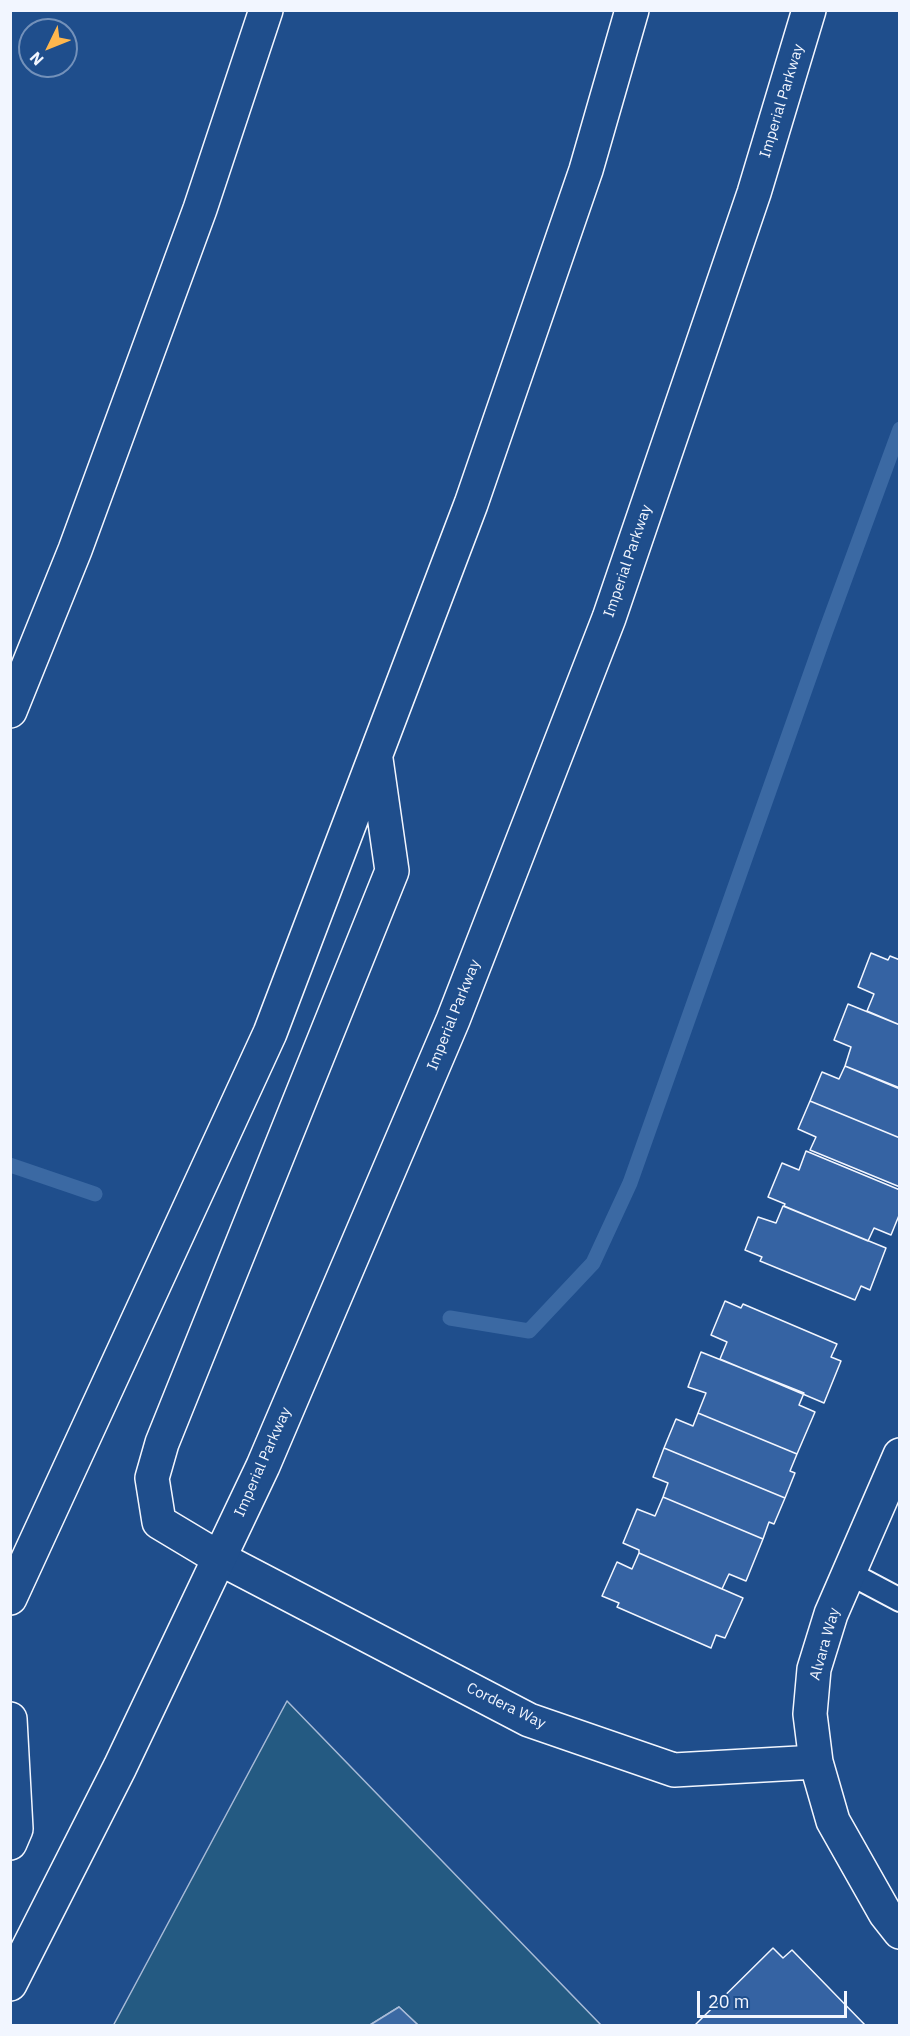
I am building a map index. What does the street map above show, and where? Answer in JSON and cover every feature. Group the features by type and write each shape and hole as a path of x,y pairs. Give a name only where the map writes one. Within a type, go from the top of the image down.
{"main road":[{"path":"10,711 75,550 200,209 266,10"},
{"path":"10,1598 270,1033 486,460 586,170 632,10"},
{"name":"Imperial Parkway","path":"10,1984 120,1767 263,1466 453,1020 609,618 754,193 809,10"},
{"name":"Cordera Way","path":"375,756 392,871 162,1443 152,1478 159,1522 219,1558 528,1720 674,1770 816,1762"},
{"name":"Alvara Way","path":"900,1455 831,1614 814,1669 810,1714 816,1762 833,1821 885,1913 900,1932"},
{"path":"10,1719 16,1829 10,1843"}],"lane":[{"path":"849,1574 900,1600"}],"shaded area":[{"path":"287,1701 601,2025 418,2025 399,2007 370,2025 113,2026"},
{"path":"399,2007 418,2025 370,2025"}],"building":[{"path":"871,953 888,960 890,956 900,960 900,1025 867,1011 874,994 858,987"},
{"path":"848,1004 900,1025 900,1088 845,1066 851,1047 834,1040"},
{"path":"845,1066 900,1089 900,1138 810,1101 822,1072 839,1079"},
{"path":"810,1101 900,1138 900,1187 810,1150 816,1137 798,1129"},
{"path":"806,1151 900,1190 900,1213 891,1235 874,1228 868,1241 768,1197 782,1163 799,1170"},
{"path":"783,1206 886,1248 870,1290 861,1286 855,1300 760,1261 762,1257 745,1250 758,1217 776,1223"},
{"path":"725,1301 741,1308 743,1304 837,1344 831,1357 841,1361 824,1403 720,1359 727,1342 711,1335"},
{"path":"701,1352 804,1393 799,1405 815,1412 797,1454 698,1413 706,1393 688,1387"},
{"path":"698,1413 797,1454 790,1471 795,1473 785,1498 664,1448 676,1419 693,1426"},
{"path":"664,1448 785,1498 774,1524 769,1522 763,1539 663,1497 668,1483 653,1477"},
{"path":"663,1497 763,1539 746,1581 729,1574 722,1589 639,1553 639,1550 623,1543 637,1509 655,1516"},
{"path":"639,1553 743,1598 725,1638 716,1635 711,1648 617,1607 619,1603 602,1596 617,1562 632,1569"},
{"path":"773,1948 783,1958 792,1950 866,2026 694,2026"}],"waterway":[{"path":"450,1318 529,1331 593,1263 630,1183 825,633 900,429"},
{"path":"10,1165 95,1194"}]}
